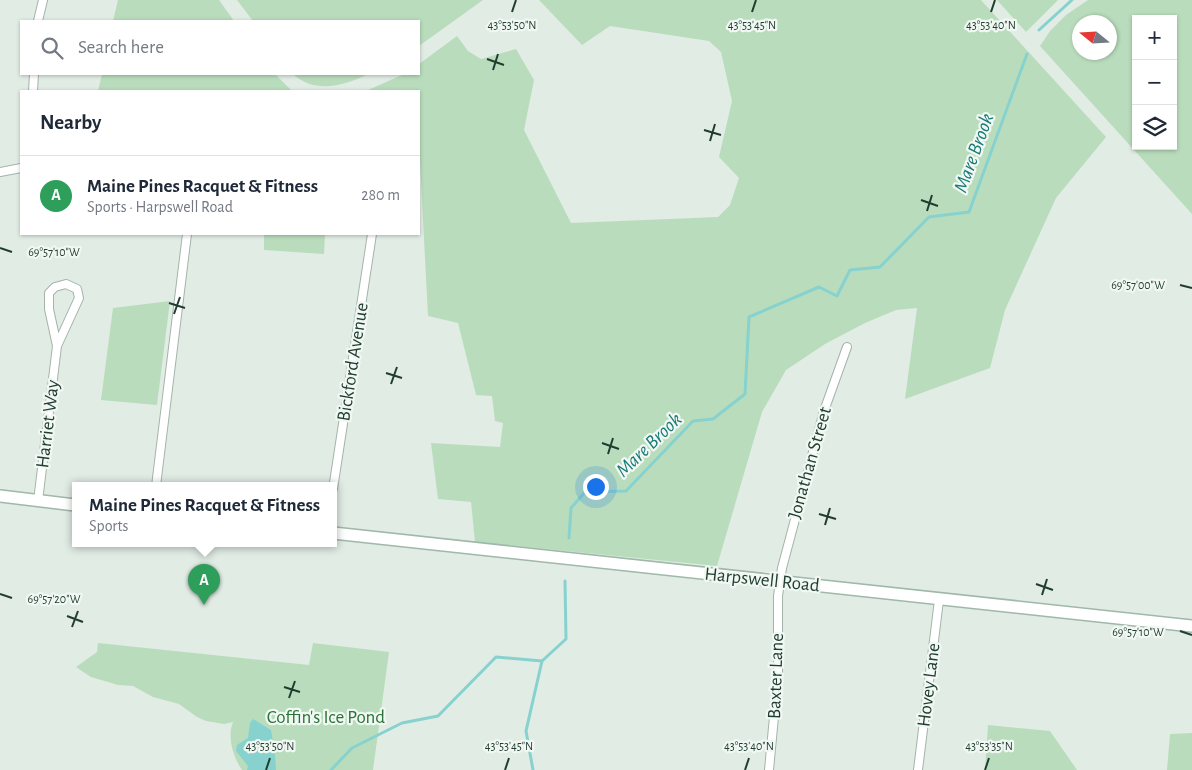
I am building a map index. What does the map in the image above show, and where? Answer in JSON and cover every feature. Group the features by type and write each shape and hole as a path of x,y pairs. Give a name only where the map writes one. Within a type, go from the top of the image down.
{"main road":[{"path":"0,496 72,506"},
{"name":"Harpswell Road","path":"337,533 1192,626"}],"street":[{"path":"38,20 43,0"},
{"path":"34,75 34,90"},
{"path":"0,172 20,168"},
{"path":"156,482 187,235"},
{"name":"Bickford Avenue","path":"334,482 372,235"},
{"name":"Harriet Way","path":"38,501 57,346 80,298 77,289 66,284 55,287 49,292 49,309 57,346"},
{"name":"Jonathan Street","path":"780,582 822,420 847,347"},
{"name":"Baxter Lane","path":"769,770 778,674 777,621 780,582"},
{"name":"Hovey Lane","path":"918,770 939,600"}],"green space":[{"path":"118,0 219,0 233,20 113,20"},
{"path":"237,0 483,0 420,45 420,20 252,20"},
{"path":"539,0 981,0 1106,137 1056,198 1005,310 990,368 905,399 917,308 896,310 865,323 825,344 786,370 762,412 717,566 475,542 471,502 438,499 431,443 500,447 503,423 495,421 492,396 476,395 458,323 428,316 420,161 420,90 368,90 402,75 420,75 420,63 457,36 468,51 481,59 516,49 534,80 524,130 571,223 718,217 730,205 739,178 719,157 732,101 721,52 709,41 610,26 582,45"},
{"path":"997,0 1058,0 1026,32"},
{"path":"1088,0 1192,0 1192,214 1134,150 1177,150 1177,15 1132,15 1132,148 1040,46 1050,31 1066,15"},
{"path":"102,75 276,75 291,90 98,90"},
{"path":"294,75 366,75 350,82 330,86 310,84"},
{"path":"264,235 325,235 324,254 264,250"},
{"path":"170,301 157,405 101,400 113,308"},
{"name":"Coffin's Ice Pond","path":"98,643 309,665 313,643 389,652 373,770 242,770 232,747 231,728 233,722 224,724 206,721 179,704 153,697 133,686 118,685 91,677 76,667 97,652"},
{"path":"988,725 1050,731 1077,770 985,770"},
{"path":"1192,733 1192,770 1167,770 1170,734"}],"water":[{"name":"Coffin's Ice Pond","path":"253,719 271,730 276,770 247,770 248,766 236,751 237,745 248,738 250,723"}],"waterway":[{"name":"Mare Brook","path":"1039,30 1072,0"},
{"name":"Mare Brook","path":"569,538 571,508 585,492 626,491 693,421 713,419 745,394 749,317 819,287 837,296 850,270 880,267 929,217 969,212 1027,54"},
{"name":"Mare Brook","path":"331,770 352,748 402,723 438,716 496,657 542,661 566,639 565,581"},
{"path":"533,770 526,731 542,661"}],"place":[{"name":"Maine Pines Racquet & Fitness","path":"204,605"}]}
